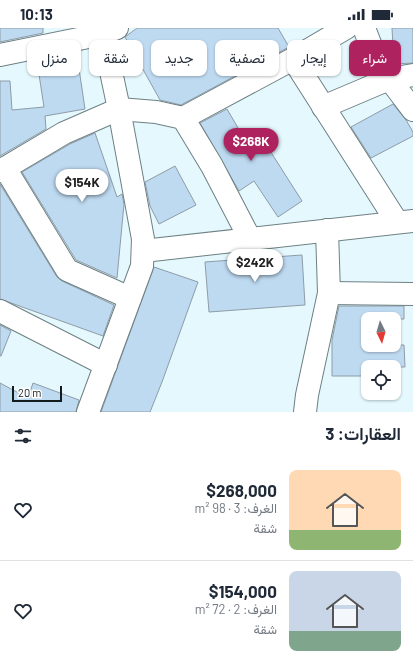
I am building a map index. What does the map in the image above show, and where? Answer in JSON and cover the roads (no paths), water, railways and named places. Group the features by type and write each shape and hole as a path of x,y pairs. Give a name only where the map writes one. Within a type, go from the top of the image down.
{"street":[{"path":"325,40 346,28"},
{"path":"364,28 378,64 413,110"},
{"path":"0,55 110,31 119,109 143,239 143,251 142,266 88,412"},
{"path":"130,298 67,270 3,169 64,133 119,109 156,112 183,118 287,62"},
{"path":"323,107 389,78 413,75"},
{"path":"143,251 405,222 323,107 304,76"},
{"path":"183,118 212,166 250,239"},
{"path":"305,412 307,395 329,293 327,230"},
{"path":"329,293 413,294"},
{"path":"0,311 106,365"}]}
